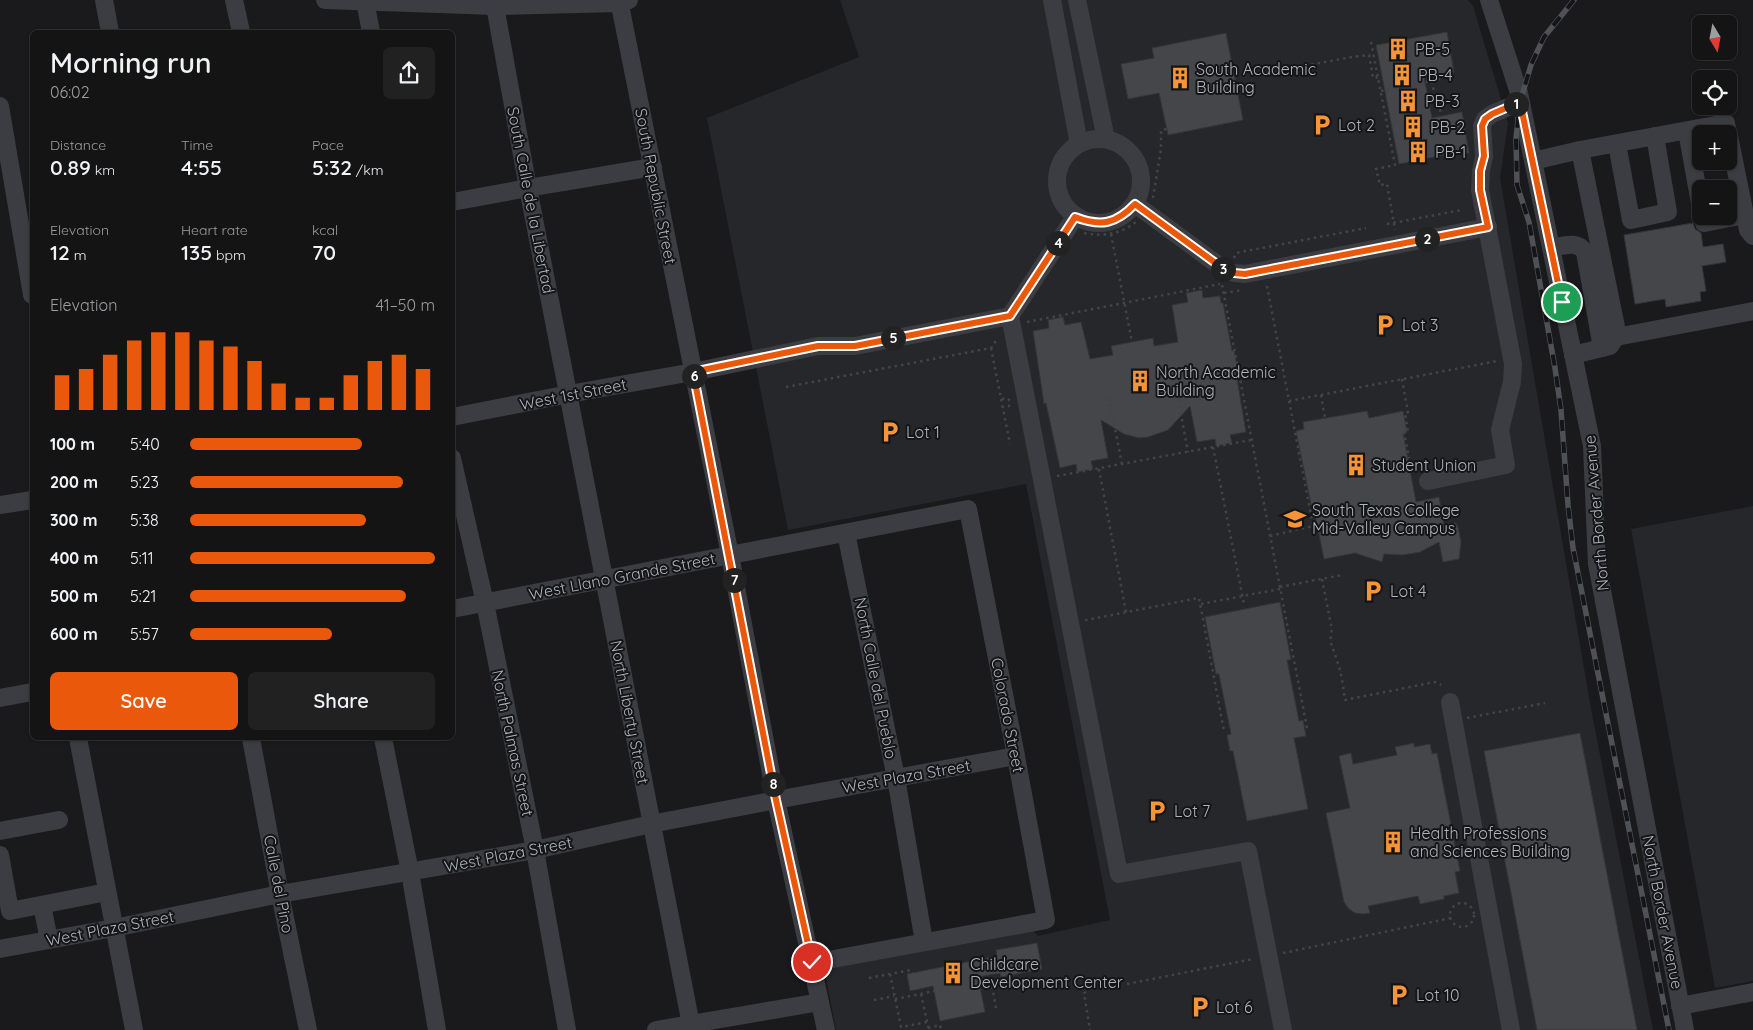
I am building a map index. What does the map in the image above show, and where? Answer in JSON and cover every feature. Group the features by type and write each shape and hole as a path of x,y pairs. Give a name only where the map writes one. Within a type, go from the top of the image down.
{"street":[{"path":"104,0 110,30"},
{"path":"234,0 241,30"},
{"path":"325,0 495,6 622,1"},
{"path":"1052,0 1079,144"},
{"path":"1077,0 1106,139"},
{"name":"North Border Avenue","path":"1489,0 1519,93 1592,446 1597,564 1685,1030"},
{"path":"365,1 371,30"},
{"name":"South Republic Street","path":"622,1 776,800 826,1030"},
{"name":"South Calle de la Libertad","path":"495,6 528,188 569,394"},
{"path":"1428,481 1506,465 1500,430 1512,382 1513,364 1480,190 1480,171 1484,156 1482,126 1485,119 1520,102"},
{"path":"0,106 8,204 30,280"},
{"path":"1532,162 1580,150 1692,130"},
{"path":"1687,131 1696,180"},
{"path":"1617,144 1631,220 1668,212 1655,136"},
{"path":"1143,209 1125,214 1112,222 1097,223 1075,217 1063,204 1058,192 1056,177 1060,163 1066,154 1079,144 1092,139 1106,139 1117,142 1129,151 1138,163 1142,179 1140,194 1143,209 1225,270 1234,273 1245,274 1488,227"},
{"path":"1573,355 1610,346 1616,336 1616,327 1580,150"},
{"path":"455,201 653,168"},
{"path":"1735,170 1748,230 1753,236"},
{"path":"1737,217 1745,215"},
{"path":"1075,217 1010,316 1118,874 1248,851 1283,1030"},
{"path":"1550,248 1576,244 1581,246 1585,252 1602,348"},
{"path":"1616,336 1753,311"},
{"name":"West 1st Street","path":"455,416 693,372 818,346 855,346 1010,316"},
{"name":"North Liberty Street","path":"569,394 691,1026"},
{"name":"North Palmas Street","path":"455,471 485,603 535,850 567,1030"},
{"path":"0,505 30,500"},
{"name":"West Llano Grande Street","path":"455,608 968,509"},
{"name":"Colorado Street","path":"924,942 1046,920 968,509"},
{"name":"North Calle del Pueblo","path":"846,533 896,778 924,942"},
{"path":"0,698 30,692"},
{"path":"1450,702 1511,1030"},
{"path":"78,740 134,1030"},
{"name":"Calle del Pino","path":"251,740 308,1030"},
{"path":"383,740 410,872 438,1030"},
{"name":"West Plaza Street","path":"0,949 280,894 535,850 651,824 1016,756"},
{"path":"0,830 58,820"},
{"path":"0,855 10,911 107,892"},
{"path":"42,905 49,940"},
{"path":"812,962 924,942"},
{"path":"1680,1006 1753,992"},
{"path":"656,1030 691,1026 820,1002"}],"path":[{"path":"1371,42 1395,165 1376,169 1380,185 1387,184 1396,231"},
{"path":"1260,74 1352,56 1369,55 1373,78 1378,77"},
{"path":"1381,91 1440,79"},
{"path":"1432,81 1437,111 1443,110"},
{"path":"1084,233 1102,236 1127,229 1143,209 1161,149 1161,130 1167,129"},
{"path":"1387,224 1462,210"},
{"path":"1233,259 1236,252 1366,228"},
{"path":"1111,234 1132,342"},
{"path":"1028,328 1027,322 1222,284 1307,728"},
{"path":"1266,285 1312,526 1270,536"},
{"path":"786,387 991,348 1010,444"},
{"path":"1289,401 1501,360"},
{"path":"1402,379 1408,412 1405,413 1408,432 1404,433 1409,458"},
{"path":"1176,387 1188,452"},
{"path":"1320,395 1325,418"},
{"path":"1002,399 1007,398 1010,401 1009,406 1003,407"},
{"path":"1109,398 1122,464"},
{"path":"1057,476 1252,440"},
{"path":"1214,447 1244,604"},
{"path":"1099,469 1126,612"},
{"path":"1200,604 1342,575"},
{"path":"1322,579 1332,630 1330,637 1333,653 1337,659 1345,700 1435,682 1441,685"},
{"path":"1087,625 1086,620 1199,598 1224,731"},
{"path":"1466,719 1545,703"},
{"path":"1460,904 1471,907 1474,914 1472,922 1466,927 1459,927 1452,922 1451,918 1452,911 1460,904"},
{"path":"1282,953 1451,918"},
{"path":"874,1000 921,994 999,978 995,957"},
{"path":"1127,984 1260,957"},
{"path":"869,978 911,970 912,973"},
{"path":"890,974 901,1027 927,1022"},
{"path":"991,980 996,1008"},
{"path":"1086,992 1084,993 1090,1030"},
{"path":"921,994 928,1029 940,1025 941,1030"}],"shaded area":[{"name":"South Texas College Mid-Valley Campus","path":"840,0 1468,0 1473,6 1508,123 1500,178 1590,703 1653,1030 836,1030 825,973 827,969 1034,931 1038,936 1110,920 1026,484 788,530 707,118 859,57"},
{"path":"1753,506 1753,981 1715,988 1631,529"}],"building":[{"path":"1447,32 1454,72 1424,77 1432,118 1462,112 1469,153 1454,155 1454,153 1399,164 1376,45"},
{"name":"South Academic Building","path":"1226,33 1243,120 1168,135 1159,93 1128,99 1121,64 1154,58 1152,48"},
{"path":"1692,223 1695,229 1701,233 1703,247 1723,244 1726,262 1702,266 1706,291 1700,292 1701,301 1666,307 1665,299 1635,304 1624,235"},
{"name":"North Academic Building","path":"1202,290 1203,298 1220,296 1221,303 1223,303 1232,351 1234,350 1246,432 1230,435 1232,443 1216,446 1215,439 1197,442 1190,406 1168,430 1148,437 1139,438 1124,434 1101,420 1108,458 1091,461 1093,469 1077,472 1076,464 1060,468 1046,403 1044,404 1033,331 1049,328 1048,320 1063,317 1065,325 1081,322 1090,359 1113,355 1111,346 1153,338 1154,346 1178,342 1172,305 1188,302 1186,293"},
{"name":"Student Union","path":"1367,411 1369,418 1403,411 1407,432 1403,433 1416,502 1439,497 1444,525 1456,523 1458,527 1461,542 1459,559 1443,562 1439,542 1420,552 1403,555 1384,554 1382,562 1355,553 1324,559 1296,431 1304,429 1303,422"},
{"path":"1280,602 1291,660 1287,660 1299,721 1303,720 1306,736 1294,738 1308,809 1247,821 1233,751 1230,751 1227,735 1231,734 1219,674 1216,674 1205,617"},
{"path":"1580,733 1637,1030 1537,1030 1484,751"},
{"name":"Health Professions and Sciences Building","path":"1414,743 1414,747 1430,744 1432,754 1437,753 1460,871 1455,872 1459,893 1444,896 1444,899 1420,904 1418,896 1368,906 1370,913 1355,913 1344,902 1326,813 1350,808 1339,756 1351,753 1353,764 1397,755 1395,747"},
{"path":"1037,943 1042,969 1001,977 1000,973 978,977 985,1012 940,1021 933,986 910,991 907,974 997,956 996,950"}],"railway":[{"path":"1574,0 1544,37 1531,65 1520,102 1516,138 1517,185 1529,222 1555,368 1561,410 1573,548 1669,1030"}],"place":[{"name":"PB-5","path":"1398,49"},
{"name":"PB-4","path":"1402,75"},
{"name":"South Academic Building","path":"1180,78"},
{"name":"PB-3","path":"1408,101"},
{"name":"Lot 2","path":"1322,125"},
{"name":"PB-2","path":"1413,127"},
{"name":"PB-1","path":"1418,152"},
{"name":"Lot 3","path":"1385,325"},
{"name":"North Academic Building","path":"1140,381"},
{"name":"Lot 1","path":"890,432"},
{"name":"Student Union","path":"1356,465"},
{"name":"South Texas College Mid-Valley Campus","path":"1295,519"},
{"name":"Lot 4","path":"1373,591"},
{"name":"Lot 7","path":"1157,811"},
{"name":"Health Professions and Sciences Building","path":"1393,842"},
{"name":"Childcare Development Center","path":"953,973"},
{"name":"Lot 10","path":"1399,995"},
{"name":"Lot 6","path":"1200,1007"}],"route":[{"path":"812,962 776,800 693,372 818,346 855,346 1010,316 1075,217 1086,222 1112,222 1125,214 1135,204 1225,270 1245,274 1488,227 1480,190 1480,171 1484,156 1482,126 1485,119 1492,114 1520,102 1562,302"}]}
